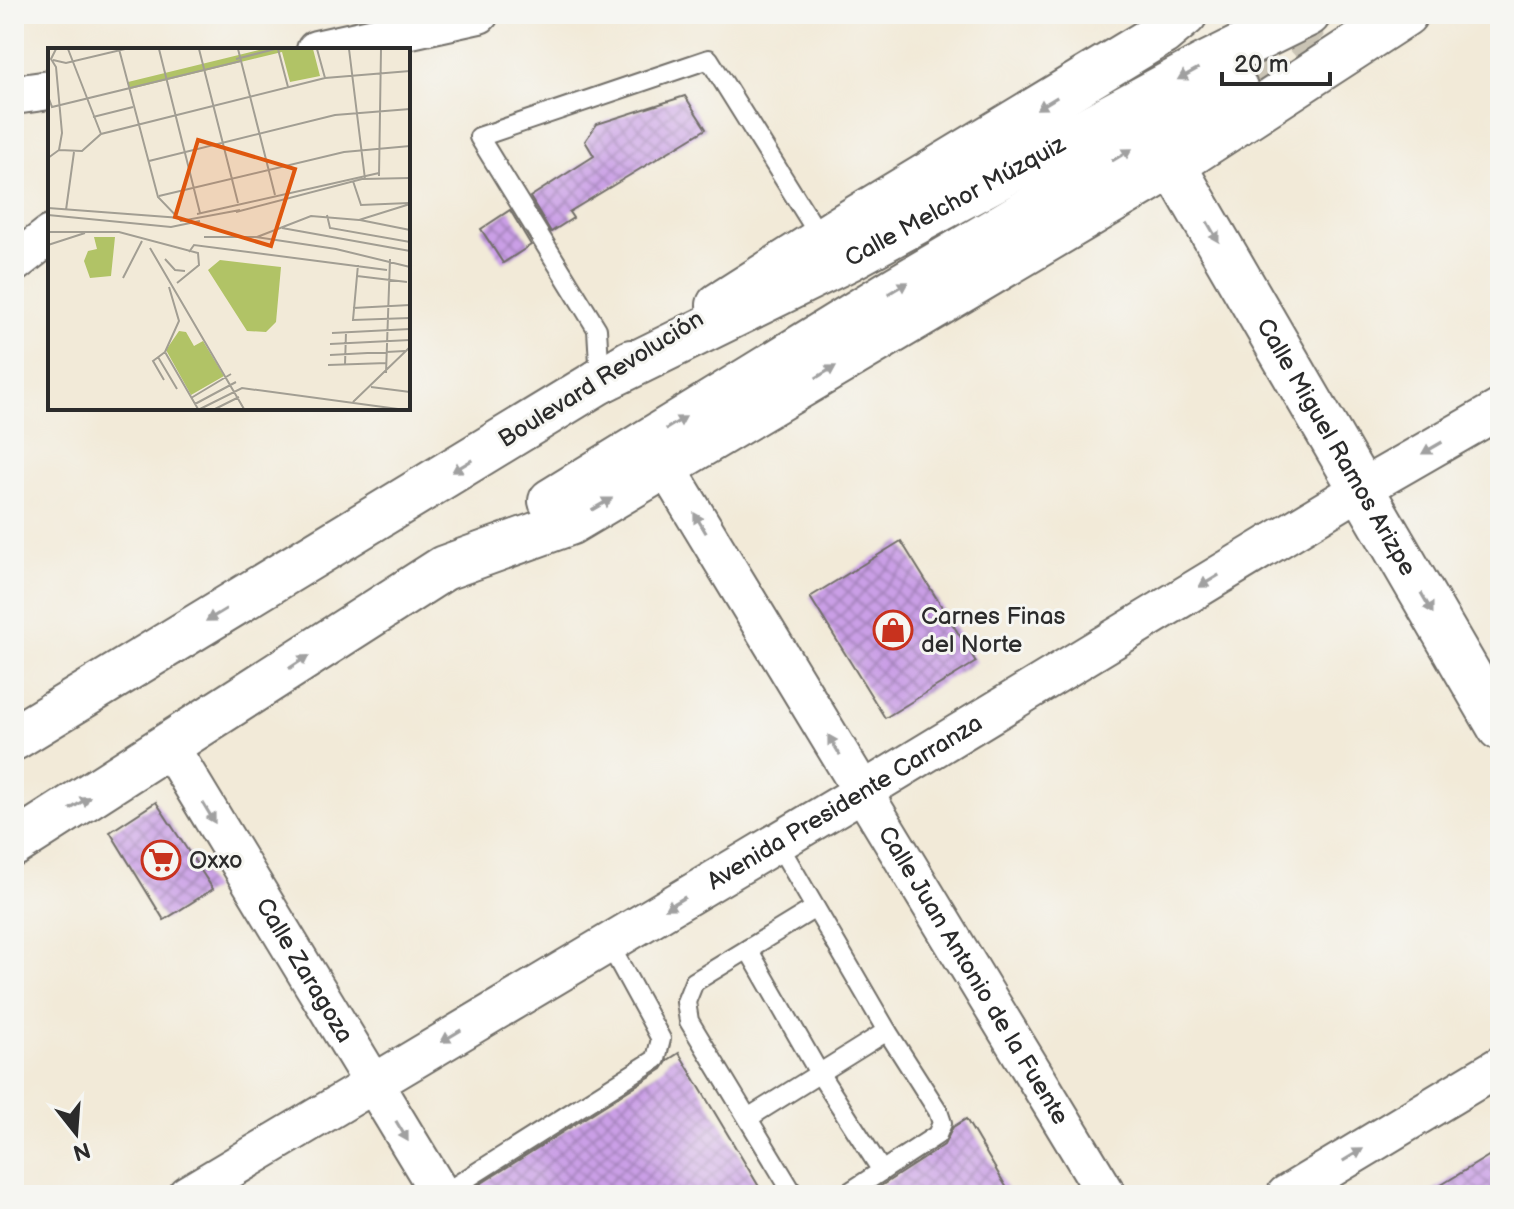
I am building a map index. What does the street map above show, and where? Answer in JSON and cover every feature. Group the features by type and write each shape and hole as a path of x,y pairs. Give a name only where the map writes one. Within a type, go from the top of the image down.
{"main road":[{"name":"Boulevard Revolución","path":"14,738 600,381 1173,24 1210,14"},
{"name":"Calle Melchor Múzquiz","path":"600,381 850,258 1201,67 1308,14"},
{"path":"444,568 569,523 1173,165 1405,14"},
{"path":"14,844 444,568 894,290 1235,88"},
{"name":"Calle Miguel Ramos Arizpe","path":"1173,165 1500,728"}],"street":[{"path":"325,48 479,14"},
{"path":"14,95 48,90"},
{"path":"14,263 48,237"},
{"name":"Avenida Presidente Carranza","path":"187,1195 862,792 1361,489 1500,409"},
{"name":"Calle Juan Antonio de la Fuente","path":"666,467 1107,1195"},
{"name":"Calle Zaragoza","path":"169,746 441,1195"},
{"path":"1286,1195 1500,1066"}],"lane":[{"path":"600,381 597,329 479,137 709,59 822,240"},
{"path":"777,842 887,1031 938,1111 942,1123 937,1135 845,1195"},
{"path":"794,1195 689,1021 686,1002 694,982 815,908"},
{"path":"441,1195 656,1059 661,1039 608,942"},
{"path":"748,949 819,1073 882,1171"},
{"path":"748,1118 887,1031"}],"building":[{"path":"685,96 706,129 569,212 573,218 551,232 530,197 594,156 585,141 597,124"},
{"path":"510,210 531,245 503,263 481,229"},
{"name":"Carnes Finas del Norte","path":"901,541 976,662 885,718 810,597"},
{"name":"Oxxo","path":"156,802 213,889 164,920 110,832"},
{"path":"679,1053 764,1195 463,1195 662,1069 668,1060"},
{"path":"966,1119 1011,1195 867,1195 944,1145 953,1127"},
{"path":"1500,1149 1500,1195 1425,1195"}],"tunnel":[{"path":"1235,88 1310,19"}],"place":[{"name":"Carnes Finas del Norte","path":"893,630"},
{"name":"Oxxo","path":"161,860"}]}
